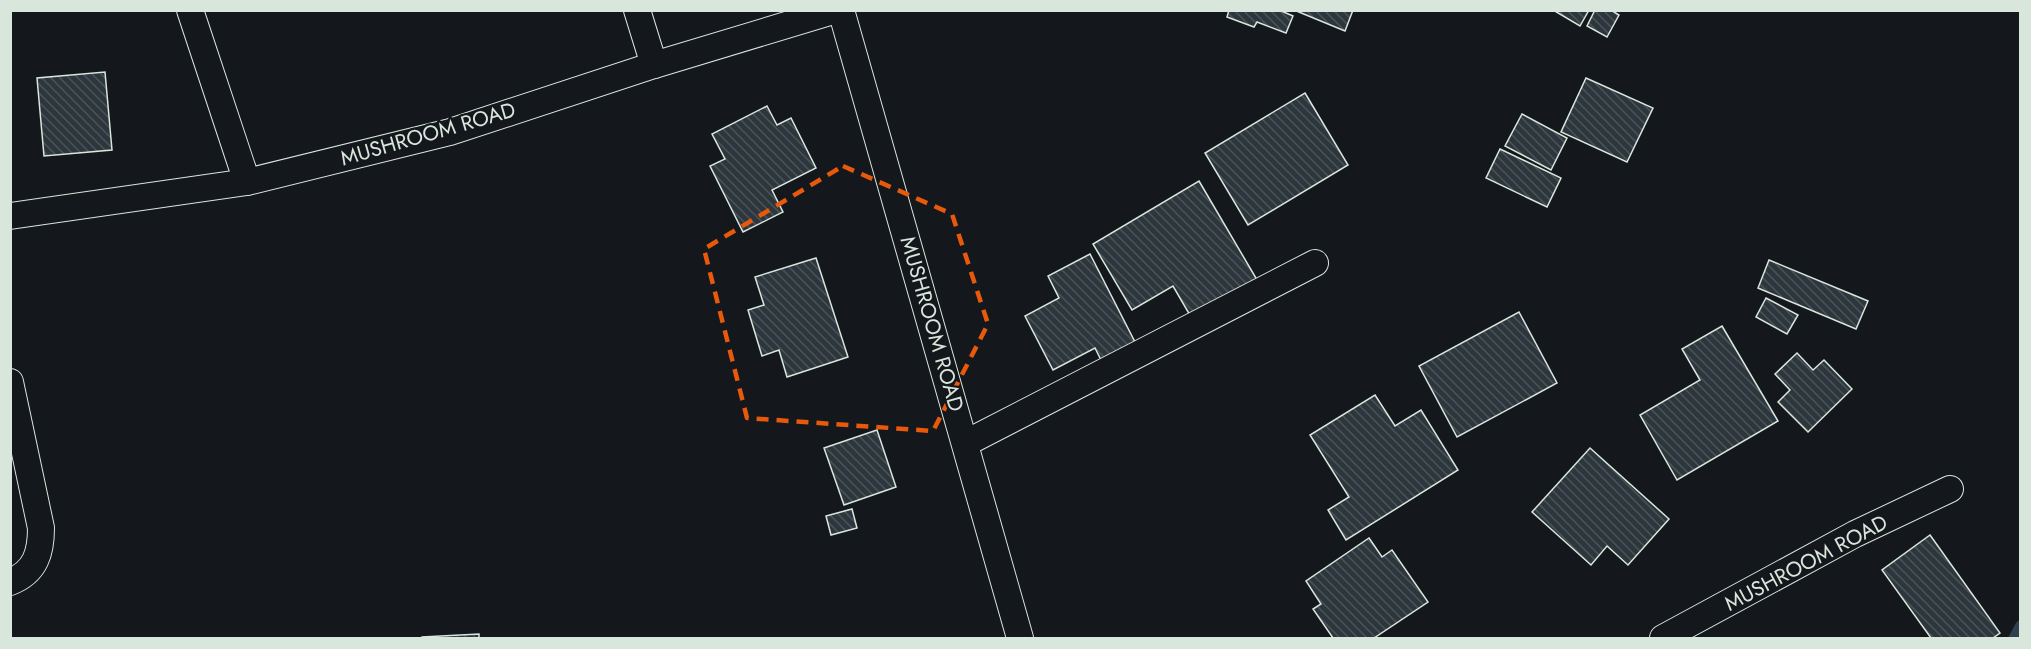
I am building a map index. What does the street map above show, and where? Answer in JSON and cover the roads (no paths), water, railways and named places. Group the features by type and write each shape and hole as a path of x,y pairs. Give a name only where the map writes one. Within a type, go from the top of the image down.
{"street":[{"path":"190,10 247,182"},
{"path":"637,10 654,65"},
{"name":"MUSHROOM ROAD","path":"10,216 247,182 450,132 654,65 836,10"},
{"name":"MUSHROOM ROAD","path":"841,10 1020,639"},
{"path":"966,443 1315,263"},
{"path":"10,382 42,528 41,547 36,561 27,571 10,582"},
{"name":"MUSHROOM ROAD","path":"1663,639 1855,534 1950,489"}],"waterway":[{"path":"2013,638 2020,625"}]}
